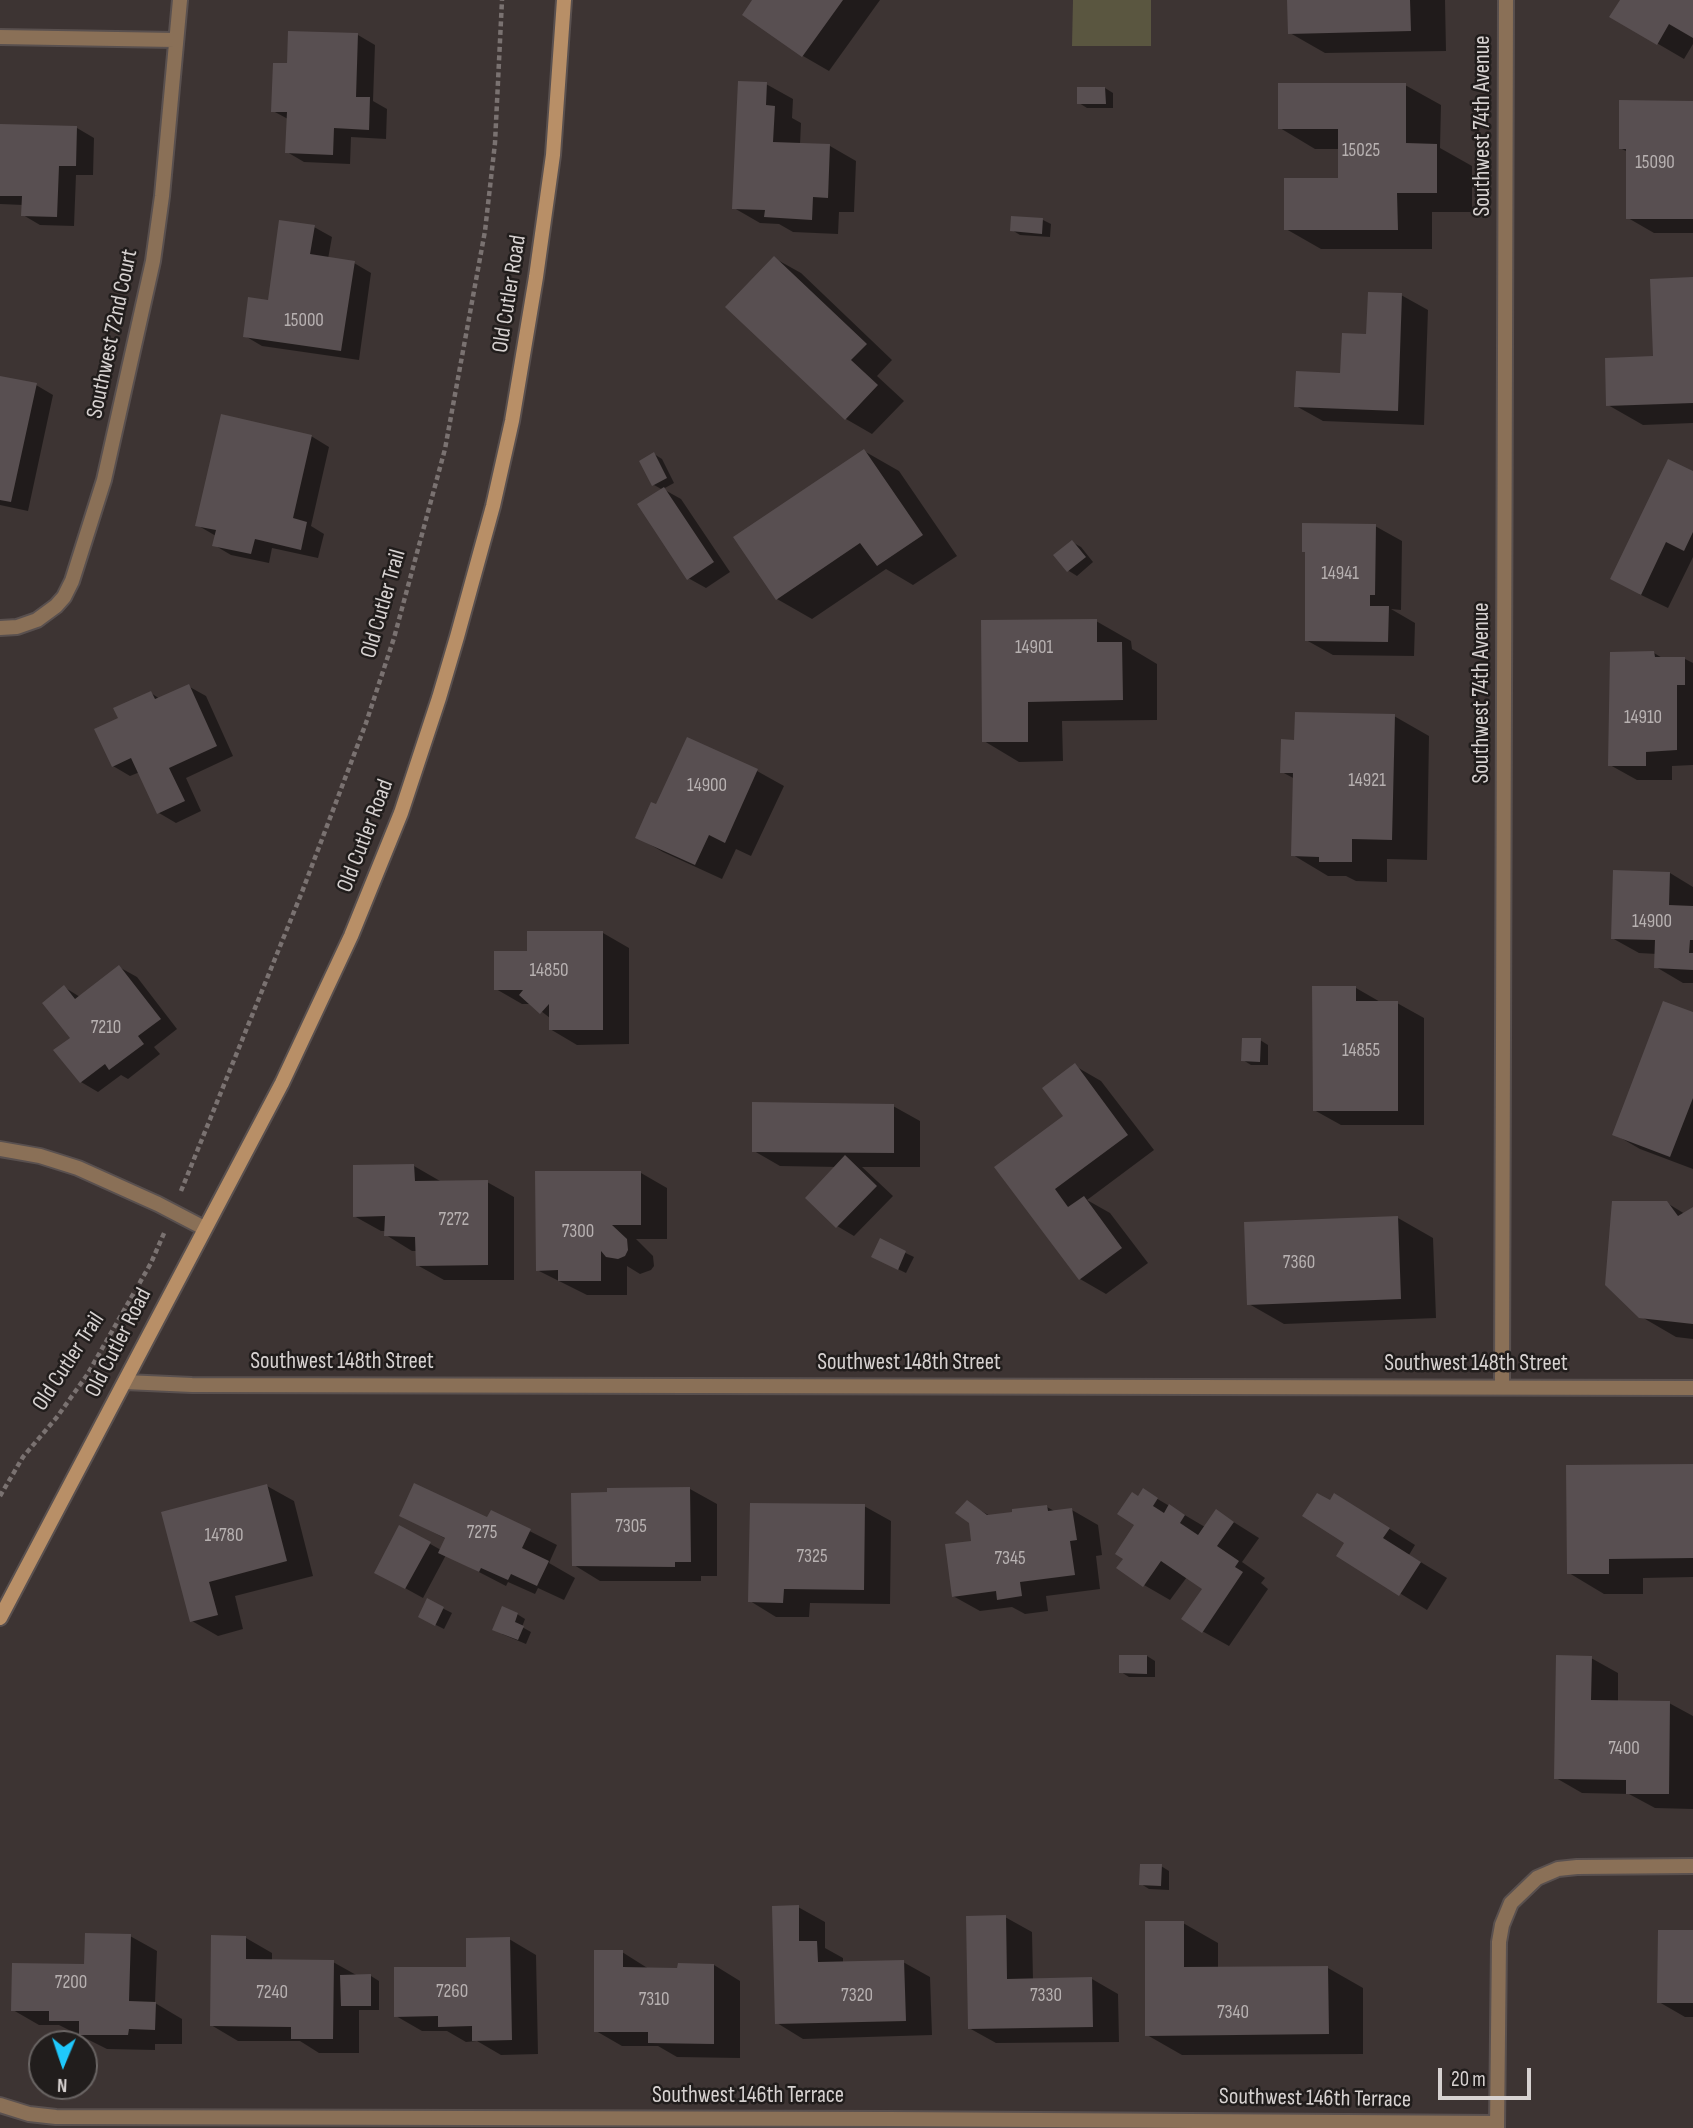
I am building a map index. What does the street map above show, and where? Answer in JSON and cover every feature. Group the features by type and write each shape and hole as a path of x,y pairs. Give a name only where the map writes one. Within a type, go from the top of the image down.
{"main road":[{"name":"Old Cutler Road","path":"0,1618 282,1083 351,936 401,813 439,698 493,506 516,397 553,155 565,0"}],"street":[{"name":"Southwest 72nd Court","path":"0,628 37,620 56,607 64,597 104,480 153,261 180,0"},
{"name":"Southwest 74th Avenue","path":"1502,1386 1506,0"},
{"path":"0,37 175,40"},
{"path":"0,1149 40,1156 78,1168 204,1228"},
{"name":"Southwest 148th Street","path":"125,1382 192,1385 1693,1388"},
{"path":"1497,2126 1500,1933 1511,1903 1537,1878 1567,1867 1693,1866"},
{"name":"Southwest 146th Terrace","path":"0,2105 29,2113 69,2117 889,2119 1497,2126"}],"path":[{"name":"Old Cutler Trail","path":"182,1189 302,892 366,723 394,638 445,449 485,231 495,143 502,0"},
{"name":"Old Cutler Trail","path":"0,1496 23,1457 57,1417 87,1375 160,1243"}],"shaded area":[{"path":"1073,0 1151,0 1151,46 1072,46"}],"building":[{"path":"752,0 843,0 802,57 742,15"},
{"path":"1287,0 1410,0 1411,31 1288,34"},
{"path":"1620,0 1693,0 1693,38 1669,24 1657,45 1609,17"},
{"path":"288,31 358,33 356,97 370,97 369,130 334,128 333,155 285,153 287,112 271,112 273,63 287,63"},
{"path":"738,81 767,82 766,105 775,106 773,142 830,144 828,198 813,197 812,220 764,217 765,210 732,209"},
{"path":"1278,83 1406,83 1406,143 1437,144 1437,193 1397,193 1398,230 1284,230 1284,178 1338,178 1338,129 1278,129"},
{"path":"1077,87 1105,87 1106,104 1077,104"},
{"path":"1619,100 1693,101 1693,219 1626,219 1626,149 1619,149"},
{"path":"0,124 77,126 76,166 59,166 57,217 21,216 22,196 0,196"},
{"path":"1011,216 1043,218 1042,234 1010,231"},
{"path":"279,220 315,225 310,254 355,261 341,351 243,337 248,297 268,300"},
{"path":"774,256 867,344 851,360 878,385 845,420 725,307"},
{"path":"1693,277 1693,403 1606,406 1605,358 1653,356 1650,279"},
{"path":"1368,292 1402,293 1398,411 1294,407 1296,371 1340,373 1342,333 1366,334"},
{"path":"0,376 37,383 11,502 0,500"},
{"path":"221,414 312,435 293,518 307,522 301,550 255,539 251,554 212,546 216,530 195,526"},
{"path":"864,449 923,535 877,566 860,543 776,600 733,537"},
{"path":"654,452 667,478 652,486 639,461"},
{"path":"1668,459 1693,471 1693,532 1684,551 1666,542 1641,595 1610,579"},
{"path":"664,487 714,562 687,580 637,504"},
{"path":"1302,523 1376,524 1375,595 1370,595 1370,606 1389,606 1388,642 1305,641 1305,552 1302,552"},
{"path":"1072,540 1086,557 1067,572 1053,555"},
{"path":"1097,619 1097,642 1122,642 1123,700 1028,702 1028,742 982,742 981,620"},
{"path":"1654,651 1655,657 1685,657 1685,685 1677,685 1677,750 1646,752 1646,766 1608,766 1610,652"},
{"path":"189,684 217,746 169,768 185,801 157,814 131,758 112,767 94,729 118,718 113,708 151,691 155,699"},
{"path":"1295,712 1395,714 1392,840 1352,839 1352,862 1319,862 1319,857 1291,856 1293,773 1280,773 1281,739 1294,740"},
{"path":"687,737 758,769 725,843 709,835 695,865 635,838 651,802 656,804"},
{"path":"1613,870 1670,872 1669,905 1693,906 1693,940 1690,940 1689,953 1693,953 1693,970 1654,968 1655,940 1611,939"},
{"path":"527,931 603,931 603,1030 549,1030 549,1004 540,1014 519,995 523,990 494,990 494,951 527,951"},
{"path":"119,965 161,1019 138,1036 144,1044 109,1070 105,1064 80,1083 53,1050 70,1038 42,1003 64,985 75,999"},
{"path":"1312,986 1356,986 1356,1001 1398,1001 1398,1111 1313,1111"},
{"path":"1663,1001 1693,1012 1693,1098 1670,1157 1612,1135"},
{"path":"1242,1038 1261,1038 1260,1062 1241,1061"},
{"path":"1075,1063 1128,1135 1055,1189 1068,1207 1084,1196 1122,1248 1079,1280 994,1167 1063,1116 1042,1088"},
{"path":"752,1102 894,1104 894,1153 752,1152"},
{"path":"845,1155 877,1186 836,1228 805,1198"},
{"path":"414,1164 415,1181 488,1180 488,1265 416,1266 415,1237 384,1236 385,1216 353,1217 353,1165"},
{"path":"535,1171 641,1171 641,1225 612,1225 627,1239 628,1250 625,1256 618,1259 606,1257 601,1251 601,1281 558,1281 558,1270 536,1271"},
{"path":"1612,1201 1667,1201 1678,1216 1693,1207 1693,1324 1639,1318 1605,1285"},
{"path":"1398,1216 1401,1299 1247,1305 1244,1222"},
{"path":"880,1238 906,1251 898,1270 871,1257"},
{"path":"1693,1464 1693,1558 1609,1559 1609,1574 1567,1574 1566,1465"},
{"path":"414,1483 487,1517 491,1510 531,1529 522,1548 549,1561 537,1586 511,1574 508,1580 481,1568 479,1572 438,1553 445,1538 399,1516"},
{"path":"267,1484 287,1561 209,1582 218,1615 190,1622 161,1512"},
{"path":"690,1487 691,1562 675,1562 675,1567 572,1566 571,1493 607,1492 607,1488"},
{"path":"1143,1488 1158,1498 1153,1506 1164,1513 1169,1504 1185,1515 1180,1523 1198,1535 1216,1509 1234,1522 1217,1546 1239,1561 1235,1567 1243,1572 1202,1633 1181,1619 1202,1589 1161,1561 1143,1587 1116,1568 1123,1559 1115,1554 1134,1525 1117,1514 1132,1492 1138,1496"},
{"path":"1317,1493 1330,1500 1334,1493 1390,1528 1383,1538 1421,1562 1399,1596 1336,1556 1344,1543 1302,1516"},
{"path":"967,1500 987,1515 1047,1505 1048,1511 1072,1508 1077,1540 1070,1541 1075,1575 1020,1582 1022,1596 997,1600 996,1591 952,1597 945,1544 971,1541 969,1523 955,1513"},
{"path":"750,1503 865,1504 864,1590 784,1589 783,1603 748,1602"},
{"path":"399,1525 431,1542 405,1589 374,1573"},
{"path":"427,1598 444,1607 435,1626 418,1617"},
{"path":"502,1606 518,1613 515,1622 524,1626 518,1640 492,1630"},
{"path":"1119,1655 1147,1655 1147,1674 1119,1673"},
{"path":"1556,1655 1592,1656 1591,1700 1670,1701 1669,1794 1626,1794 1626,1780 1554,1779"},
{"path":"1140,1864 1162,1864 1161,1886 1139,1885"},
{"path":"799,1905 799,1941 817,1941 818,1962 904,1960 906,2021 775,2024 772,1906"},
{"path":"1006,1915 1007,1979 1092,1977 1093,2027 968,2029 966,1916"},
{"path":"1145,1921 1184,1921 1184,1967 1328,1966 1329,2034 1145,2036"},
{"path":"1658,1930 1693,1930 1693,2003 1657,2003"},
{"path":"85,1933 131,1934 129,2001 156,2002 155,2030 129,2029 128,2035 98,2035 98,2030 79,2030 79,2021 49,2021 49,2011 11,2011 12,1963 84,1964"},
{"path":"211,1935 246,1936 246,1959 334,1960 333,2039 291,2039 291,2027 210,2026"},
{"path":"510,1937 512,2040 472,2041 472,2026 438,2027 438,2016 394,2017 394,1967 466,1967 466,1938"},
{"path":"594,1950 623,1950 623,1967 677,1968 678,1963 714,1964 714,2044 648,2043 648,2032 594,2032"},
{"path":"371,1974 371,2006 341,2006 340,1975"}]}
